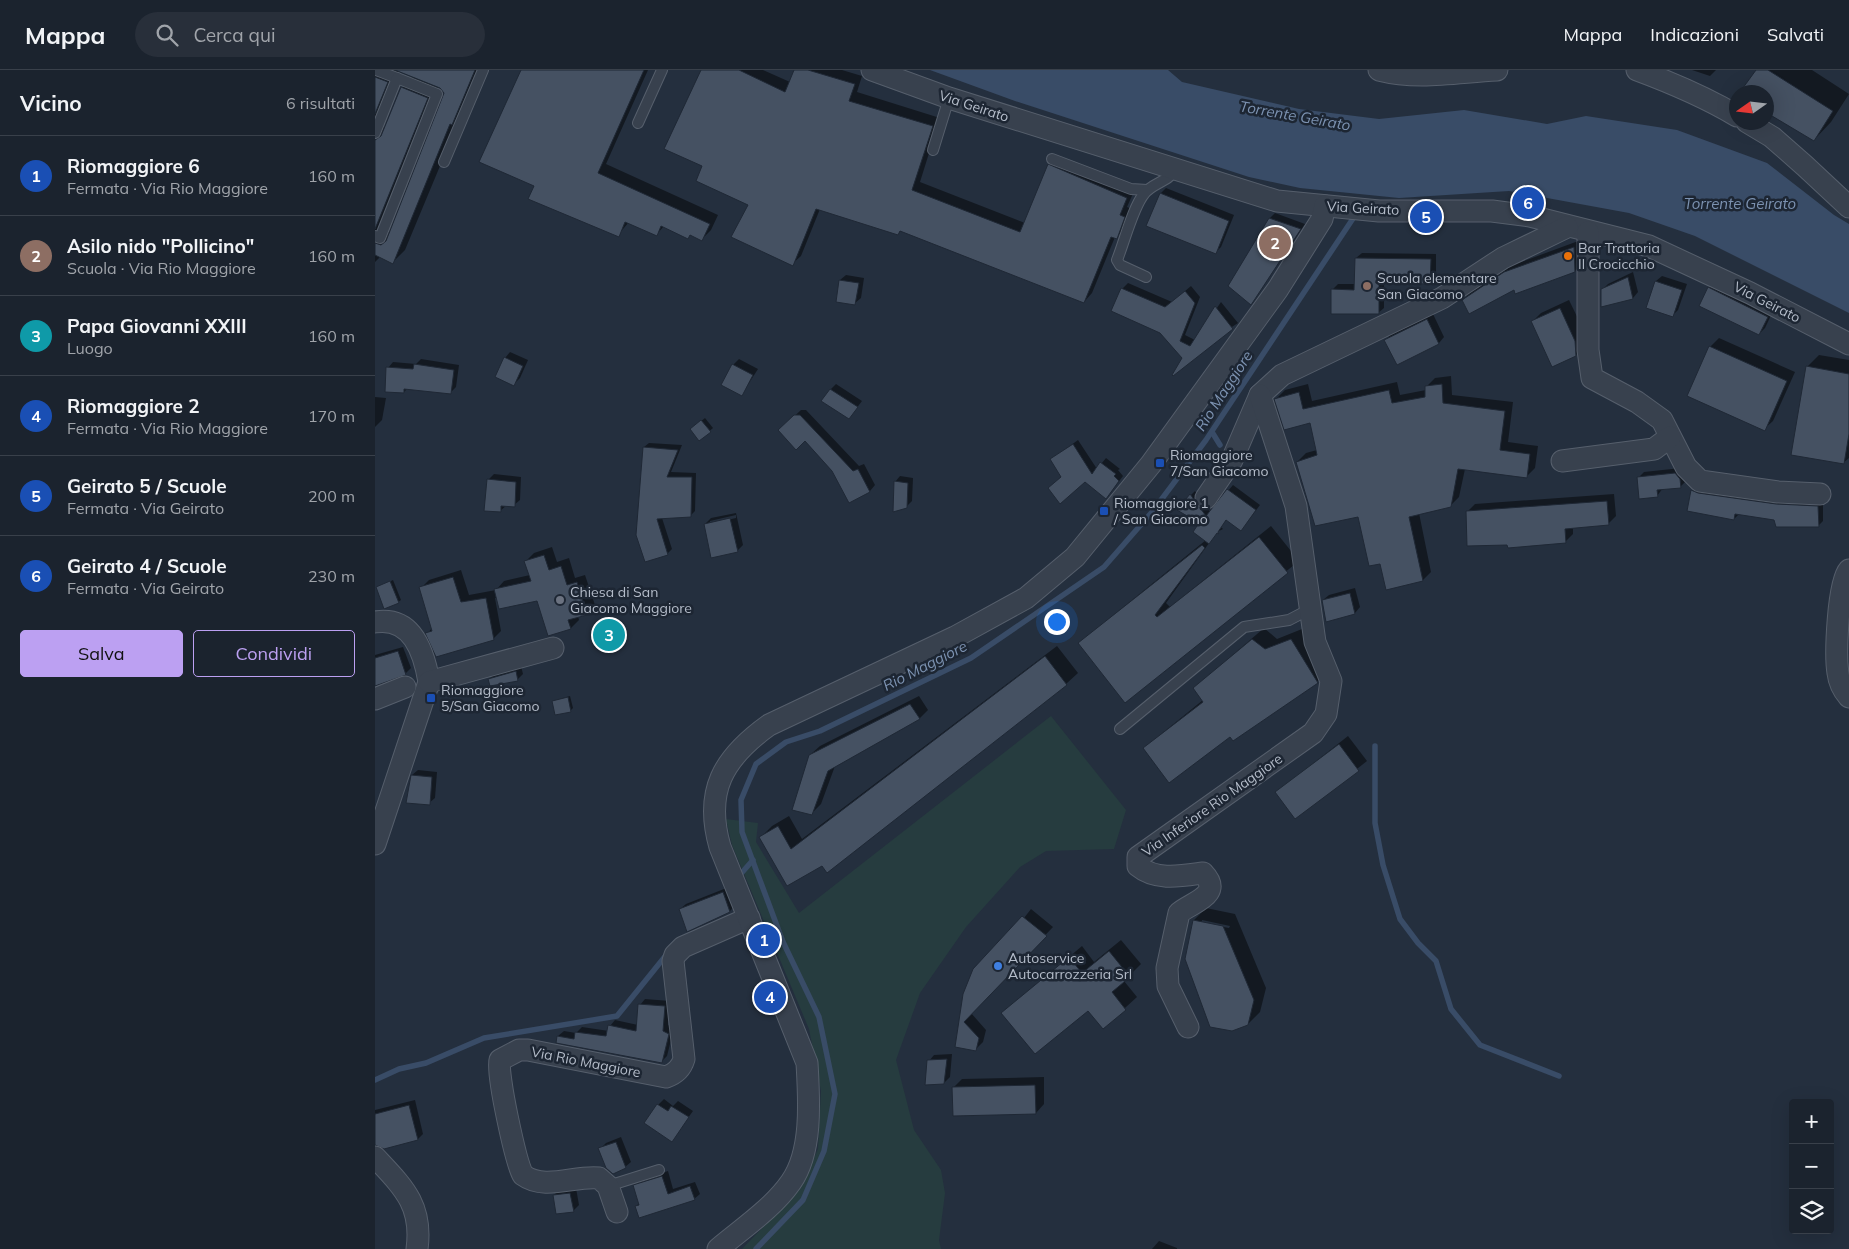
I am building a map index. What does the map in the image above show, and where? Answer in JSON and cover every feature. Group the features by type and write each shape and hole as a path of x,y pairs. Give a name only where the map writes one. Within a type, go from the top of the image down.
{"street":[{"name":"Via Geirato","path":"872,70 949,98 1277,201 1379,211 1492,211 1530,216 1567,227 1649,246 1750,293 1849,344"},
{"path":"1379,70 1406,75 1426,76 1497,70"},
{"path":"1637,70 1670,82 1729,112"},
{"path":"1760,130 1772,137 1849,207"},
{"path":"719,1249 771,1204 792,1181 802,1158 808,1128 807,1063 716,834 715,794 719,779 730,763 754,736 769,725 955,636 1018,602 1075,557 1151,464 1278,289 1330,207"},
{"path":"1206,498 1232,460 1260,395 1282,375 1442,298 1503,258 1567,227"},
{"path":"1588,232 1588,350 1592,378 1637,402 1662,420 1686,466 1700,481 1778,492 1820,494"},
{"name":"Via Inferiore Rio Maggiore","path":"1187,1027 1168,986 1167,968 1179,913 1205,897 1210,888 1209,879 1203,873 1176,877 1147,873 1138,866 1138,857 1313,733 1326,714 1331,681 1315,642 1296,506 1260,395"},
{"path":"1562,461 1654,449 1670,437"},
{"path":"1849,570 1843,581 1837,658 1841,683 1849,697"},
{"path":"375,622 390,621 406,629 421,650 429,682 375,844"},
{"path":"429,682 553,648"},
{"path":"375,699 405,687"},
{"name":"Via Rio Maggiore","path":"608,1186 604,1181 595,1178 547,1182 529,1180 523,1175 498,1065 500,1060 519,1050 528,1050 665,1077 671,1075 681,1066 684,1059 673,961 675,955 683,947 749,918"},
{"path":"375,1158 400,1184 412,1201 419,1224 417,1249"},
{"path":"608,1186 617,1212"}],"lane":[{"path":"375,236 380,238 437,94 376,70"},
{"path":"444,162 483,70"},
{"path":"638,123 662,70"},
{"path":"375,133 397,78"},
{"path":"933,150 949,98"},
{"path":"1053,159 1131,189 1147,190"},
{"path":"1147,277 1120,265 1117,260 1142,195 1171,175 1175,170"},
{"path":"1120,729 1244,627 1289,620 1310,609"},
{"path":"608,1186 659,1170"}],"green space":[{"path":"1051,716 1126,810 1114,849 1046,851 1020,867 966,927 920,993 896,1060 914,1130 941,1170 945,1193 939,1240 941,1249 742,1249 799,1190 818,1149 821,1091 809,1029 732,845 726,819 758,823 756,842 799,913"}],"water":[{"name":"Torrente Geirato","path":"930,70 1168,70 1182,82 1299,109 1379,119 1464,110 1547,124 1586,116 1677,130 1767,163 1834,215 1849,224 1849,313 1695,236 1629,213 1509,191 1399,198 1300,188 1249,177 1015,101"}],"building":[{"path":"395,70 475,70 452,125 450,124 393,264 375,255 375,243 381,245 386,241 444,93 440,88"},
{"path":"521,70 644,70 598,173 710,224 702,241 690,235 688,239 661,226 657,236 625,222 619,237 528,199 534,186 479,162"},
{"path":"701,70 739,70 785,92 794,70 808,70 855,84 849,101 933,126 912,190 1020,232 1048,164 1127,198 1120,215 1125,217 1117,239 1111,237 1084,303 900,231 898,235 816,209 793,266 731,237 748,205 696,181 702,166 664,149"},
{"path":"1756,70 1768,70 1833,111 1814,141 1774,117 1774,85 1745,85"},
{"path":"375,77 388,82 375,114"},
{"path":"401,87 428,98 375,229 375,140 381,136"},
{"path":"1160,193 1229,221 1216,254 1146,226"},
{"path":"1269,218 1301,229 1251,305 1228,286"},
{"path":"1574,247 1575,272 1515,294 1514,290 1469,314 1462,300 1504,272"},
{"name":"Scuola elementare San Giacomo","path":"1355,258 1431,259 1430,284 1379,283 1379,314 1331,314 1331,289 1354,290"},
{"path":"1628,277 1633,299 1601,307 1601,289"},
{"path":"839,280 859,283 855,305 836,302"},
{"path":"1655,281 1682,290 1673,317 1646,308"},
{"path":"1708,287 1768,317 1759,335 1699,306"},
{"path":"1121,288 1165,307 1185,291 1195,303 1180,341 1190,346 1215,306 1233,329 1173,376 1182,358 1160,333 1111,311"},
{"path":"1560,308 1575,341 1576,356 1552,367 1531,321"},
{"path":"1427,319 1439,344 1397,365 1384,340"},
{"path":"1709,346 1787,381 1765,431 1687,396"},
{"path":"504,357 523,366 514,386 495,377"},
{"path":"414,364 454,370 451,394 404,389 404,393 385,392 386,367 413,369"},
{"path":"732,364 753,375 742,396 721,385"},
{"path":"1806,366 1849,374 1849,434 1844,464 1791,455"},
{"path":"1442,384 1443,403 1505,411 1500,450 1530,454 1527,478 1458,469 1451,507 1409,517 1423,581 1386,590 1380,564 1369,566 1358,517 1315,526 1296,462 1317,455 1310,423 1284,430 1274,399 1299,392 1303,409 1389,390 1392,403 1425,397 1425,386"},
{"path":"830,389 858,407 849,419 821,401"},
{"path":"794,415 800,415 853,471 858,469 870,492 849,503 832,471 805,441 796,450 778,430"},
{"path":"701,420 711,432 699,441 690,429"},
{"path":"1073,444 1092,474 1100,462 1116,474 1114,476 1119,481 1106,499 1085,482 1060,504 1048,488 1061,477 1050,459"},
{"path":"643,447 678,450 667,477 692,477 691,517 657,519 668,555 645,562 636,535"},
{"path":"1675,473 1680,479 1681,488 1657,490 1658,497 1639,499 1637,477"},
{"path":"487,479 516,482 515,507 501,506 501,512 484,511"},
{"path":"894,481 908,483 907,508 893,512"},
{"path":"1227,489 1256,510 1241,531 1226,520 1218,532 1219,534 1217,533 1209,544 1193,532 1199,523 1177,510 1190,494 1206,516"},
{"path":"1691,490 1698,493 1776,504 1818,506 1819,527 1776,527 1774,520 1735,514 1734,520 1687,511"},
{"path":"1607,501 1609,525 1565,529 1566,543 1508,548 1507,545 1467,546 1466,511"},
{"path":"730,518 738,552 711,558 704,524"},
{"path":"1259,537 1288,573 1125,703 1078,643 1202,545 1205,548 1155,615 1157,617"},
{"name":"Chiesa di San Giacomo Maggiore","path":"544,555 549,570 561,566 567,585 577,582 587,615 568,620 571,629 548,636 537,601 499,609 494,589 531,581 524,561"},
{"path":"453,577 461,602 486,598 494,640 436,657 425,633 432,631 419,587"},
{"path":"390,581 399,603 384,609 376,587"},
{"path":"1350,593 1355,614 1326,622 1322,600"},
{"path":"1252,639 1265,649 1291,639 1318,683 1233,741 1230,737 1169,783 1143,748 1203,702 1193,688"},
{"path":"398,651 406,675 375,686 375,658"},
{"path":"1045,656 1067,685 827,873 822,866 787,886 759,837 778,826 791,849"},
{"path":"516,671 518,681 490,686 488,679"},
{"path":"568,697 571,712 555,715 552,701"},
{"path":"910,704 920,719 828,771 812,815 792,810 809,755"},
{"path":"1339,744 1359,771 1295,819 1275,792"},
{"path":"411,775 432,777 430,805 406,803"},
{"path":"723,892 730,912 687,932 679,909"},
{"path":"1022,916 1047,936 964,1022 979,1038 976,1051 955,1047 963,994 973,969"},
{"path":"1193,920 1223,926 1254,1000 1248,1025 1232,1031 1210,1027 1185,959"},
{"path":"1109,951 1130,977 1112,992 1126,1010 1103,1029 1088,1011 1035,1054 1001,1013 1069,957 1082,973"},
{"path":"638,1004 665,1006 663,1031 669,1034 662,1063 556,1043 557,1036 574,1039 575,1032 606,1036 608,1025 636,1031"},
{"path":"947,1059 944,1084 925,1085 927,1060"},
{"path":"1035,1085 1036,1114 953,1116 952,1087"},
{"path":"657,1104 668,1111 671,1106 689,1117 672,1142 644,1123"},
{"path":"409,1105 418,1140 384,1149 375,1145 375,1114"},
{"path":"616,1142 626,1168 613,1174 606,1168 598,1148"},
{"path":"662,1176 668,1194 690,1186 695,1200 639,1218 635,1206 639,1205 633,1185"},
{"path":"570,1193 574,1212 556,1214 553,1195"}],"waterway":[{"name":"Rio Maggiore","path":"756,1249 803,1200 824,1151 835,1094 819,1017 783,942 742,832 741,800 756,764 786,742 820,731 971,658 1104,567 1152,512 1206,440 1356,214"},
{"path":"1212,432 1220,445"},
{"path":"1375,746 1375,823 1383,865 1400,919 1418,943 1436,961 1451,1009 1480,1045 1559,1076"},
{"path":"738,877 753,860"},
{"path":"375,1080 399,1069 426,1063 484,1038 617,1016 667,954"}],"place":[{"name":"Geirato 4 / Scuole","path":"1528,203"},
{"name":"Geirato 5 / Scuole","path":"1426,217"},
{"name":"Asilo nido \"Pollicino\"","path":"1275,243"},
{"name":"Bar Trattoria Il Crocicchio","path":"1568,256"},
{"name":"Scuola elementare San Giacomo","path":"1367,286"},
{"name":"Riomaggiore 7/San Giacomo","path":"1160,463"},
{"name":"Riomaggiore 1 / San Giacomo","path":"1104,511"},
{"name":"Chiesa di San Giacomo Maggiore","path":"560,600"},
{"name":"Papa Giovanni XXIII","path":"609,635"},
{"name":"Riomaggiore 5/San Giacomo","path":"431,698"},
{"name":"Riomaggiore 6","path":"764,940"},
{"name":"Autoservice Autocarrozzeria Srl","path":"998,966"},
{"name":"Riomaggiore 2","path":"770,997"}]}
